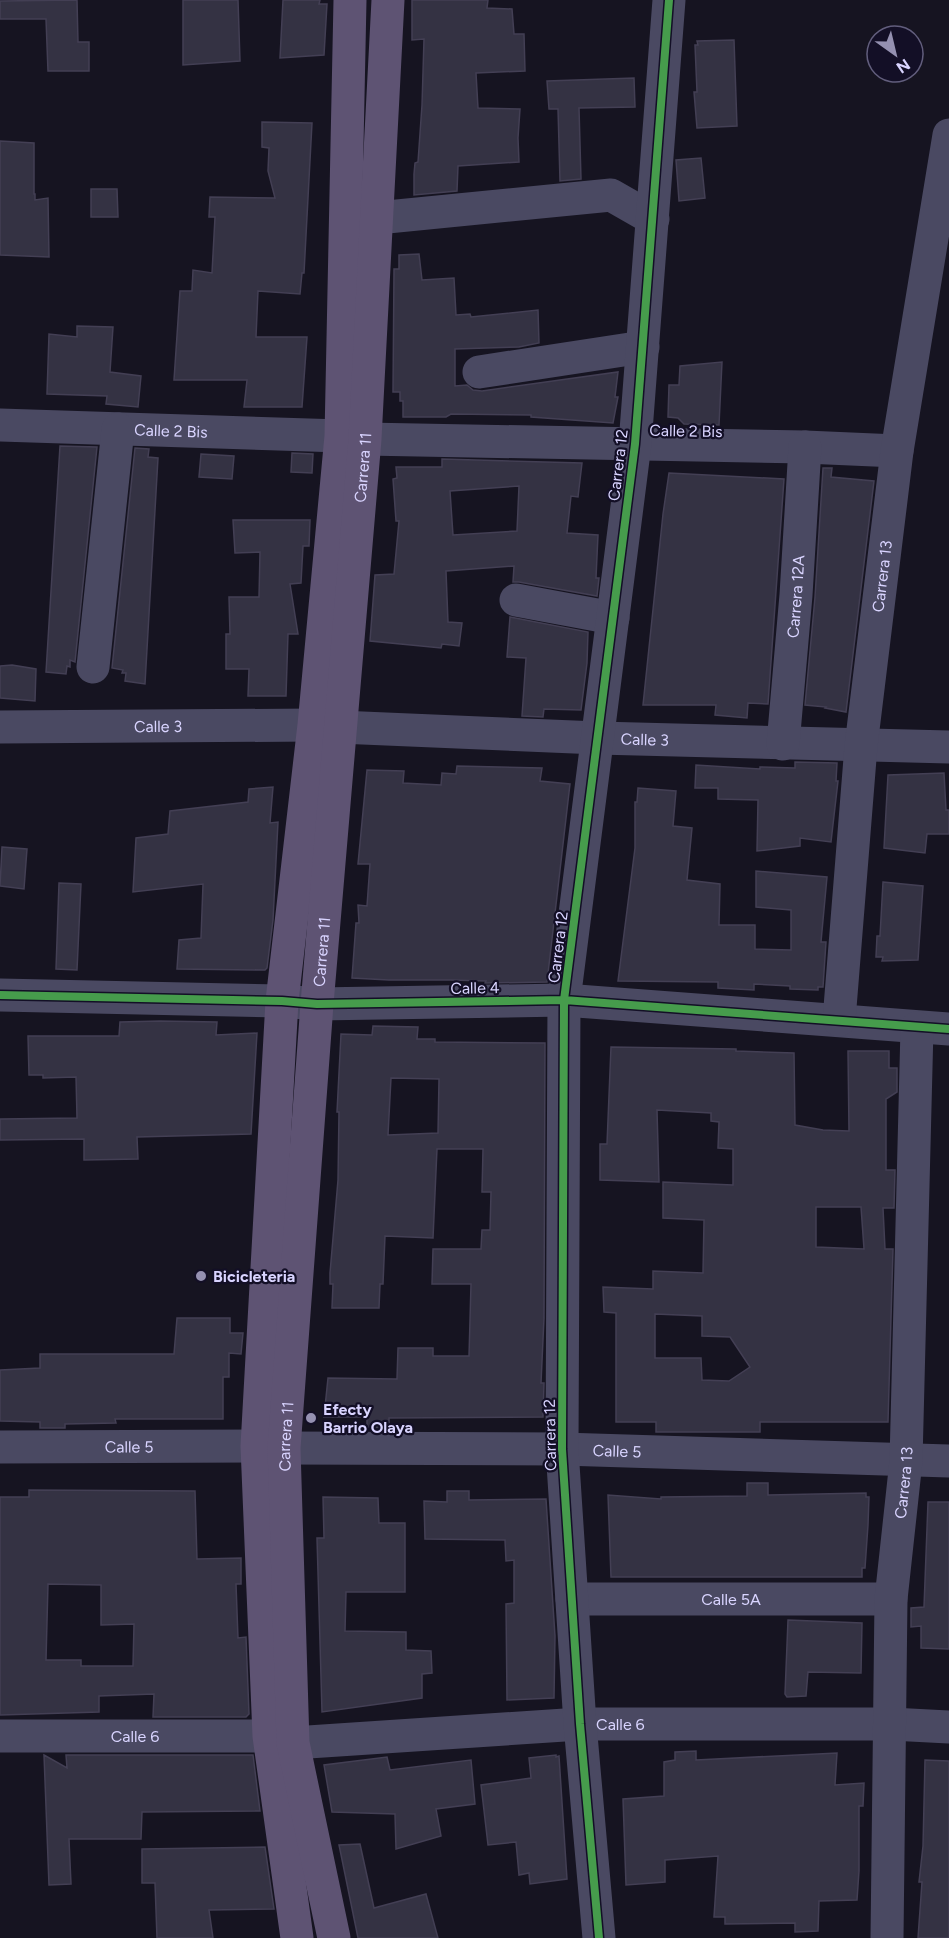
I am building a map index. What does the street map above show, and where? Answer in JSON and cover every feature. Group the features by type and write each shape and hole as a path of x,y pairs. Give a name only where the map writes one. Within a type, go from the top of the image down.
{"main road":[{"name":"Carrera 11","path":"350,0 353,437"},
{"name":"Carrera 11","path":"270,1447 317,1004 327,726 353,437 377,218 388,0"},
{"name":"Carrera 11","path":"297,1938 281,1740 270,1447 282,1001 327,726"},
{"name":"Carrera 11","path":"281,1740 334,1938"}],"street":[{"name":"Carrera 12","path":"599,1938 580,1724 562,1449 564,1000 635,444 669,0"},
{"name":"Carrera 13","path":"839,1020 861,746 897,451 949,135"},
{"path":"377,218 611,195 653,219"},
{"path":"479,372 643,348"},
{"name":"Calle 2 Bis","path":"0,425 897,451"},
{"path":"93,667 118,429"},
{"name":"Carrera 12A","path":"783,744 796,595 805,447"},
{"path":"516,600 613,618"},
{"name":"Calle 3","path":"0,728 327,726 598,738 949,747"},
{"name":"Calle 4","path":"0,995 282,1001 317,1004 564,1000 949,1029"},
{"name":"Carrera 13","path":"887,1938 891,1599 906,1461 917,1028"},
{"name":"Calle 5","path":"0,1447 562,1449 949,1461"},
{"name":"Calle 5A","path":"572,1599 891,1599"},
{"name":"Calle 6","path":"0,1736 281,1740 580,1724 891,1724 949,1727"}],"building":[{"path":"77,0 78,42 89,42 89,71 48,71 46,19 0,19 0,1"},
{"path":"183,0 238,0 240,61 183,65"},
{"path":"283,0 320,0 319,4 327,4 324,55 280,58"},
{"path":"412,0 488,0 487,8 512,9 514,34 524,34 525,71 476,73 478,108 520,109 519,162 458,166 457,191 414,195 414,174 415,163 418,162 422,105 424,39 412,40"},
{"path":"734,40 737,126 697,128 694,92 697,92 695,45 698,45 697,41"},
{"path":"634,78 635,107 579,108 581,179 560,181 558,109 549,109 547,81"},
{"path":"262,122 312,123 304,273 302,273 300,294 258,291 256,337 307,337 302,407 244,407 247,380 174,380 180,291 192,291 193,270 212,273 215,217 209,217 210,197 275,198 268,171 269,148 262,147"},
{"path":"0,141 34,143 35,200 48,198 49,257 0,255"},
{"path":"701,158 705,198 679,201 676,160"},
{"path":"91,189 117,189 118,217 91,217"},
{"path":"419,254 422,280 454,278 456,315 470,314 471,317 538,310 539,343 519,347 455,349 455,386 467,385 473,390 482,391 618,372 615,397 618,397 613,423 531,417 531,415 451,414 446,417 403,417 403,401 400,401 400,392 393,392 394,269 399,269 399,255"},
{"path":"77,326 113,327 110,372 141,376 138,407 106,404 107,396 47,394 49,334 77,337"},
{"path":"722,362 719,425 684,424 678,418 668,417 669,385 679,385 680,366"},
{"path":"60,446 97,447 75,662 70,660 70,667 67,666 66,674 46,672"},
{"path":"135,448 149,449 148,457 158,458 145,684 125,681 126,673 122,673 123,670 112,668"},
{"path":"292,453 313,454 312,473 291,472"},
{"path":"201,454 234,456 232,479 199,477"},
{"path":"442,459 582,463 578,497 571,496 567,533 598,535 597,596 513,582 514,566 446,571 448,622 462,623 459,646 442,644 441,648 370,641 375,575 394,574 399,521 396,521 393,479 397,478 396,467 442,467","holes":["519,486 517,531 453,535 450,491"]},
{"path":"823,468 832,468 831,477 874,481 846,712 805,705"},
{"path":"669,473 784,479 768,704 748,703 747,718 715,715 716,705 643,705"},
{"path":"233,520 310,520 309,546 303,546 301,583 290,584 298,634 288,634 286,696 248,696 249,669 226,669 226,634 230,634 229,597 259,597 260,552 235,553"},
{"path":"510,617 588,632 581,710 544,709 543,717 522,716 526,658 507,657"},
{"path":"12,665 36,669 35,701 0,698 0,666"},
{"path":"795,762 837,763 836,781 838,781 831,842 800,838 800,846 757,851 758,800 718,799 718,788 695,788 696,765 760,769 760,767 795,768"},
{"path":"457,766 542,768 540,781 570,784 547,982 485,983 486,981 352,978 356,923 359,923 358,905 367,906 370,864 358,864 367,770 404,771 403,783 441,785 442,773 456,774"},
{"path":"944,773 946,810 949,810 949,834 927,834 925,853 884,848 888,775"},
{"path":"273,787 270,823 278,822 273,920 267,968 265,970 177,969 179,940 201,938 203,884 133,892 136,838 168,834 170,811 248,802 249,789"},
{"path":"638,788 676,791 673,826 692,828 687,880 720,884 719,925 755,925 755,949 791,950 791,910 756,907 756,871 827,877 821,942 826,942 823,987 818,987 818,990 790,989 790,986 754,984 754,990 718,988 718,982 618,981 635,848 635,802 637,802"},
{"path":"2,847 27,849 24,889 0,886"},
{"path":"883,882 923,886 918,960 882,961 883,957 876,957 877,936 880,936"},
{"path":"59,883 81,884 77,970 56,969"},
{"path":"120,1022 217,1022 216,1035 257,1033 251,1134 137,1137 138,1159 84,1160 84,1139 0,1140 0,1119 77,1118 76,1077 43,1078 43,1075 29,1075 28,1036 119,1036"},
{"path":"373,1026 418,1027 417,1039 435,1039 435,1042 545,1043 544,1318 541,1383 544,1383 543,1417 389,1418 389,1428 367,1427 367,1417 324,1417 328,1378 397,1379 398,1348 433,1348 433,1356 469,1356 471,1284 432,1284 433,1249 481,1249 482,1230 490,1230 491,1192 482,1192 483,1149 437,1149 433,1238 385,1236 383,1284 380,1284 379,1308 332,1308 333,1284 330,1284 330,1273 338,1180 339,1112 337,1112 341,1034 372,1035","holes":["391,1078 439,1079 438,1133 388,1135"]},
{"path":"611,1047 736,1049 736,1051 794,1053 795,1125 823,1130 849,1131 848,1051 889,1051 889,1068 897,1068 897,1092 886,1099 886,1170 895,1170 894,1208 883,1208 885,1249 893,1249 888,1422 760,1422 760,1432 656,1432 656,1422 616,1422 616,1313 604,1312 603,1287 653,1289 653,1271 703,1273 704,1220 663,1218 663,1182 733,1185 733,1149 718,1148 719,1122 711,1121 711,1113 657,1110 659,1182 600,1180 600,1144 607,1144","holes":["816,1207 861,1207 864,1249 816,1247","655,1314 702,1316 702,1336 730,1337 750,1367 729,1381 702,1380 701,1358 655,1358"]},
{"path":"177,1318 230,1318 230,1333 243,1333 241,1354 229,1353 229,1377 223,1377 223,1419 115,1419 116,1423 65,1424 65,1428 40,1428 40,1422 0,1421 0,1370 40,1368 40,1354 174,1354"},
{"path":"747,1483 768,1483 768,1495 866,1493 866,1497 869,1497 868,1525 865,1568 862,1568 862,1577 611,1577 608,1495 661,1499 661,1497 747,1496"},
{"path":"29,1490 195,1491 197,1559 241,1558 241,1584 236,1584 238,1638 246,1637 249,1714 246,1717 153,1717 154,1694 99,1696 99,1712 0,1715 0,1497 29,1497","holes":["48,1584 101,1585 101,1625 134,1624 133,1666 81,1666 81,1660 46,1660"]},
{"path":"447,1491 469,1491 469,1500 546,1499 555,1636 554,1698 507,1700 506,1604 514,1603 514,1560 506,1561 505,1540 425,1539 424,1501 447,1502"},
{"path":"323,1497 378,1498 379,1523 405,1523 405,1592 346,1592 345,1631 406,1632 406,1650 431,1651 432,1673 422,1674 422,1698 322,1712 317,1538 324,1538"},
{"path":"928,1502 949,1502 949,1649 921,1648 921,1626 911,1627 911,1608 924,1607"},
{"path":"788,1620 862,1623 861,1673 808,1672 806,1696 787,1697 785,1694"},
{"path":"696,1751 696,1760 837,1753 835,1785 864,1783 863,1806 859,1806 857,1900 819,1901 818,1931 795,1932 795,1923 725,1924 725,1917 714,1917 718,1856 665,1860 665,1882 626,1885 623,1799 664,1796 664,1762 675,1760 675,1752"},
{"path":"44,1755 67,1768 66,1755 253,1755 260,1811 142,1812 141,1839 69,1839 71,1884 49,1885"},
{"path":"556,1755 556,1757 559,1756 567,1879 530,1884 529,1873 519,1875 516,1842 488,1845 481,1785 531,1778 529,1758"},
{"path":"387,1757 390,1770 471,1760 475,1804 436,1809 441,1836 396,1849 395,1814 332,1812 324,1765"},
{"path":"925,1760 949,1761 949,1938 918,1938"},
{"path":"360,1844 374,1908 426,1894 438,1938 358,1938 339,1845"},
{"path":"265,1847 274,1909 209,1910 213,1938 157,1938 155,1883 142,1883 142,1849"}],"cycle path":[{"path":"599,1938 580,1724 562,1449 564,1000 635,444 669,0"},
{"path":"0,995 282,1001 317,1004 564,1000 949,1029"}],"place":[{"name":"Bicicleteria","path":"201,1276"},
{"name":"Efecty Barrio Olaya","path":"311,1418"}]}
